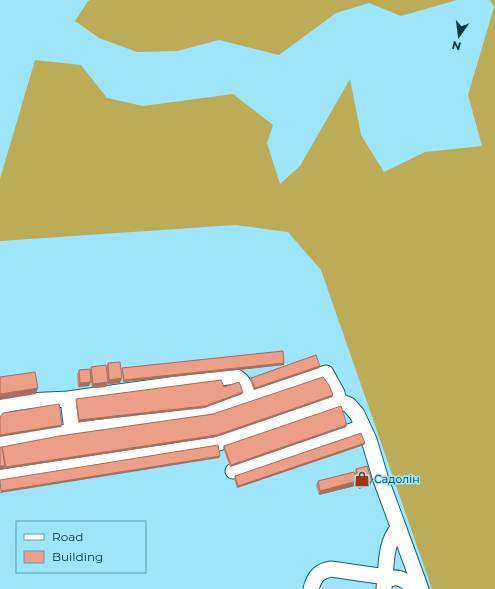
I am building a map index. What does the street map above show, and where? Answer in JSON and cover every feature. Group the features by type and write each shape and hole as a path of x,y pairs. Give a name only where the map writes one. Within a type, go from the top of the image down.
{"lane":[{"path":"0,444 72,431 206,413 326,373 337,393 339,401"},
{"path":"0,409 2,406 14,403 68,399 235,376 242,380 246,387 247,399"},
{"path":"68,399 72,431"},
{"path":"0,477 213,446 339,401 349,405 357,414 369,440 381,480 421,589"},
{"path":"233,471 363,427"},
{"path":"384,585 387,550 390,539 398,528"},
{"path":"384,585 390,571 407,552"},
{"path":"311,589 316,576 324,570 339,570 379,576 383,578 384,585"},
{"path":"384,585 390,578 400,578 417,589"}],"shaded area":[{"path":"90,0 457,0 401,16 369,3 336,13 279,55 219,40 177,51 137,52 99,38 75,21"},
{"path":"490,0 495,0 495,589 432,589 321,270 288,232 235,225 0,241 0,179 35,60 81,65 107,98 143,106 233,94 273,125 267,143 280,184 300,166 350,79 361,135 384,172 425,152 482,146 468,95 494,7"}],"building":[{"path":"283,351 284,363 124,380 122,368"},
{"path":"316,355 320,366 255,388 251,378"},
{"path":"120,362 122,378 109,380 108,363"},
{"path":"106,365 108,382 93,384 91,367"},
{"path":"90,369 91,382 80,383 79,370"},
{"path":"35,372 38,388 0,394 0,377"},
{"path":"323,377 329,385 333,395 217,435 6,467 2,447 59,436 213,414"},
{"path":"221,380 224,387 239,382 243,392 205,406 79,420 76,399"},
{"path":"59,404 62,425 0,435 0,417 3,413"},
{"path":"341,406 347,425 231,465 224,446"},
{"path":"361,433 365,443 238,486 235,476"},
{"path":"218,445 220,456 1,491 0,480"},
{"path":"0,447 2,447 5,466 0,466"},
{"path":"367,466 372,481 360,484 356,469"},
{"path":"354,472 357,481 320,491 318,481"}],"place":[{"name":"Садолін","path":"362,479"}]}
